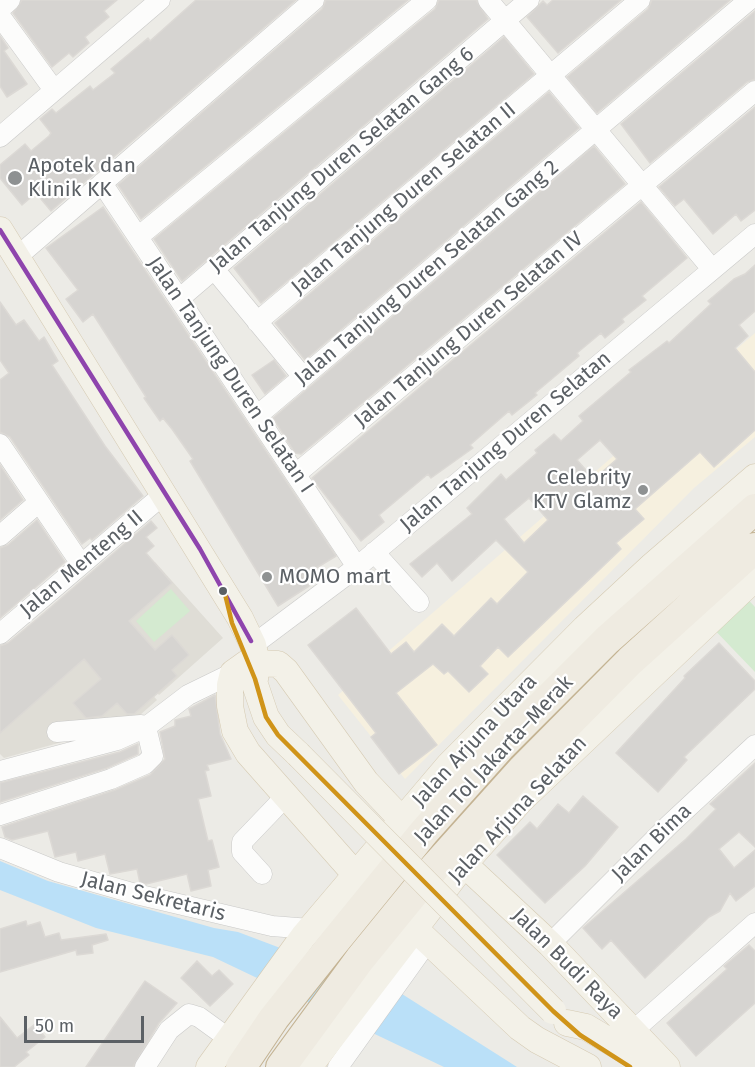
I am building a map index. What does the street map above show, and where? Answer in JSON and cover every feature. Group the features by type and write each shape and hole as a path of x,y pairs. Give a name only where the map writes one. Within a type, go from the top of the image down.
{"highway":[{"name":"Jalan Tol Jakarta–Merak","path":"241,1067 266,1008 315,937 424,832 500,747 607,640 755,509"},
{"name":"Jalan Tol Jakarta–Merak","path":"280,1067 336,1031 380,971 435,867 523,769 630,661 755,548"}],"main road":[{"path":"0,230 224,590 232,623 266,717 278,735 560,1017 580,1035 630,1067"},
{"name":"Jalan Arjuna Utara","path":"315,937 355,874 449,765 545,667 653,565 755,477"},
{"name":"Jalan Arjuna Selatan","path":"380,971 421,934 464,864 520,801 755,578"},
{"path":"249,665 278,664 286,671 366,782 402,820"},
{"path":"249,665 230,705 236,731 248,753 355,874"},
{"name":"Jalan Budi Raya","path":"464,864 550,944 668,1067"},
{"path":"421,934 520,1028 544,1044 588,1067"},
{"path":"210,1067 228,1038 266,1008"},
{"path":"560,1017 586,1027 653,1067"},
{"path":"309,1067 336,1031"}],"street":[{"path":"0,9 10,0"},
{"path":"0,137 160,0"},
{"path":"17,257 314,0"},
{"path":"138,237 427,0"},
{"path":"488,0 712,269"},
{"name":"Jalan Tanjung Duren Selatan Gang 6","path":"179,299 530,0"},
{"name":"Jalan Tanjung Duren Selatan II","path":"256,322 640,0"},
{"name":"Jalan Tanjung Duren Selatan Gang 2","path":"257,416 597,131 749,0"},
{"path":"0,16 54,90"},
{"name":"Jalan Tanjung Duren Selatan IV","path":"296,474 755,91"},
{"name":"Jalan Tanjung Duren Selatan I","path":"102,183 357,567"},
{"name":"Jalan Tanjung Duren Selatan","path":"249,665 374,552 755,234"},
{"path":"214,269 303,377"},
{"path":"0,445 81,564"},
{"name":"Jalan Menteng II","path":"0,634 164,494"},
{"path":"0,536 39,502"},
{"path":"374,552 419,602"},
{"path":"0,771 117,740 146,727 188,695 249,665"},
{"path":"57,732 137,724 146,727"},
{"path":"0,815 111,779 145,764 153,756 146,727"},
{"name":"Jalan Bima","path":"550,944 669,825 755,745"},
{"path":"262,874 242,852 242,842 287,795"},
{"name":"Jalan Sekretaris","path":"0,848 59,872 136,894 315,937"},
{"path":"633,1030 754,926"},
{"path":"338,1067 336,1031 380,971"},
{"path":"145,1067 169,1030 189,1014 199,1017 228,1038"}],"shaded area":[{"path":"755,333 755,437 694,488 405,779 338,695"},
{"path":"155,562 223,638 159,695 91,618"},
{"path":"85,618 157,700 131,723 4,758 0,754 0,693"}],"green space":[{"path":"171,589 190,611 154,642 136,621"},
{"path":"740,591 755,607 755,672 707,622"}],"water":[{"path":"0,861 48,881 214,928 238,932 402,994 517,1067 444,1067 213,957 96,928 0,890"}],"building":[{"path":"22,0 117,0 104,11 109,17 85,37 89,43 73,57 69,53 52,67 13,13"},
{"path":"196,0 296,0 51,211 36,193 22,205 0,178 0,165 25,144 31,151 49,136 51,133 40,119 52,109 56,113 90,86 93,90 115,73 111,69 148,38 150,41"},
{"path":"326,0 408,0 141,219 118,185 322,9"},
{"path":"439,0 476,0 488,19 182,281 154,239 435,9"},
{"path":"553,0 621,0 558,53 527,17 543,1 547,5"},
{"path":"652,0 730,0 597,113 567,77 648,9"},
{"path":"755,11 755,79 747,82 650,163 621,124"},
{"path":"0,36 8,48 4,51 27,84 7,97 0,86"},
{"path":"504,37 534,74 261,303 234,268"},
{"path":"549,92 579,128 305,360 275,323"},
{"path":"755,107 755,210 741,221 736,214 713,234 684,199 675,206 659,187"},
{"path":"594,146 625,184 301,454 295,453 273,418"},
{"path":"641,202 687,258 642,296 646,300 622,319 624,322 605,338 601,333 577,353 579,356 535,393 537,395 512,415 509,411 470,445 473,448 431,478 428,474 379,515 384,522 361,541 312,478"},
{"path":"103,207 336,556 303,576 309,586 278,606 190,461 193,459 172,429 163,418 160,421 144,398 146,397 93,314 83,322 66,299 78,290 46,248"},
{"path":"755,265 755,311 739,325 748,336 735,348 755,372 755,430 714,467 700,452 635,509 644,519 616,543 621,549 508,657 498,647 480,666 488,674 469,692 448,671 444,674 433,664 396,693 437,745 399,774 371,737 376,733 308,645 356,608 391,654 406,642 414,652 442,624 454,636 491,598 497,604 528,572 496,540 452,581 437,563 422,577 410,564 472,514 467,508 501,474 506,480 537,453 535,450 554,434 561,441 583,421 579,416 631,372 629,370 667,341 669,343 711,304 708,301 734,279 745,274","holes":["600,440 617,459 594,479 577,460","529,498 548,520 524,543 504,519"]},
{"path":"0,302 16,325 24,320 39,341 44,337 58,361 52,365 105,446 143,496 92,540 90,538 82,544 10,437 0,432 0,380 9,373 0,360"},
{"path":"274,360 286,376 265,394 252,375"},
{"path":"0,465 23,500 0,520"},
{"path":"37,520 65,562 0,618 0,548 8,545"},
{"path":"151,521 157,528 146,537 154,546 146,553 172,583 129,621 155,650 172,635 189,655 172,670 177,676 134,714 127,714 117,703 102,716 86,718 73,703 101,679 84,659 0,733 0,646 8,643 37,619"},
{"path":"719,643 755,681 755,689 684,757 687,760 658,792 616,753 685,678 684,676"},
{"path":"215,695 220,734 231,759 207,765 209,770 205,771 211,796 198,799 208,841 212,840 219,867 208,870 211,886 191,891 187,874 146,884 140,883 137,869 110,874 105,854 78,861 76,852 55,857 48,831 12,840 5,837 2,827 115,790 150,775 165,759 160,732 175,726 175,720 191,716 189,709"},
{"path":"138,744 138,754 107,768 0,802 0,783 120,752"},
{"path":"755,763 755,847 739,832 719,849 734,868 755,850 755,886 736,901 730,893 720,911 709,917 645,978 611,940 602,949 583,928 686,839 716,809 710,804"},
{"path":"583,796 618,827 585,866 545,903 497,855 530,822 537,829 558,804 569,813"},
{"path":"26,921 27,926 40,922 45,937 59,933 61,940 106,934 108,940 92,945 93,953 77,955 76,950 0,972 0,929"},
{"path":"749,945 755,951 755,1003 696,1056 667,1023 727,969 724,966"},
{"path":"197,961 212,976 219,970 233,984 210,1006 181,978"},
{"path":"145,981 177,1003 159,1023 133,1067 86,1067"},
{"path":"0,1017 17,1038 35,1024 45,1037 26,1052 29,1055 14,1067 0,1067"}],"transit line":[{"path":"0,230 200,549 251,641"},
{"path":"224,590 232,623 255,679 266,717 278,735 553,1011 580,1035 630,1067"}],"place":[{"name":"Apotek dan Klinik KK","path":"15,178"},
{"name":"Celebrity KTV Glamz","path":"643,490"},
{"name":"MOMO mart","path":"267,577"}]}
